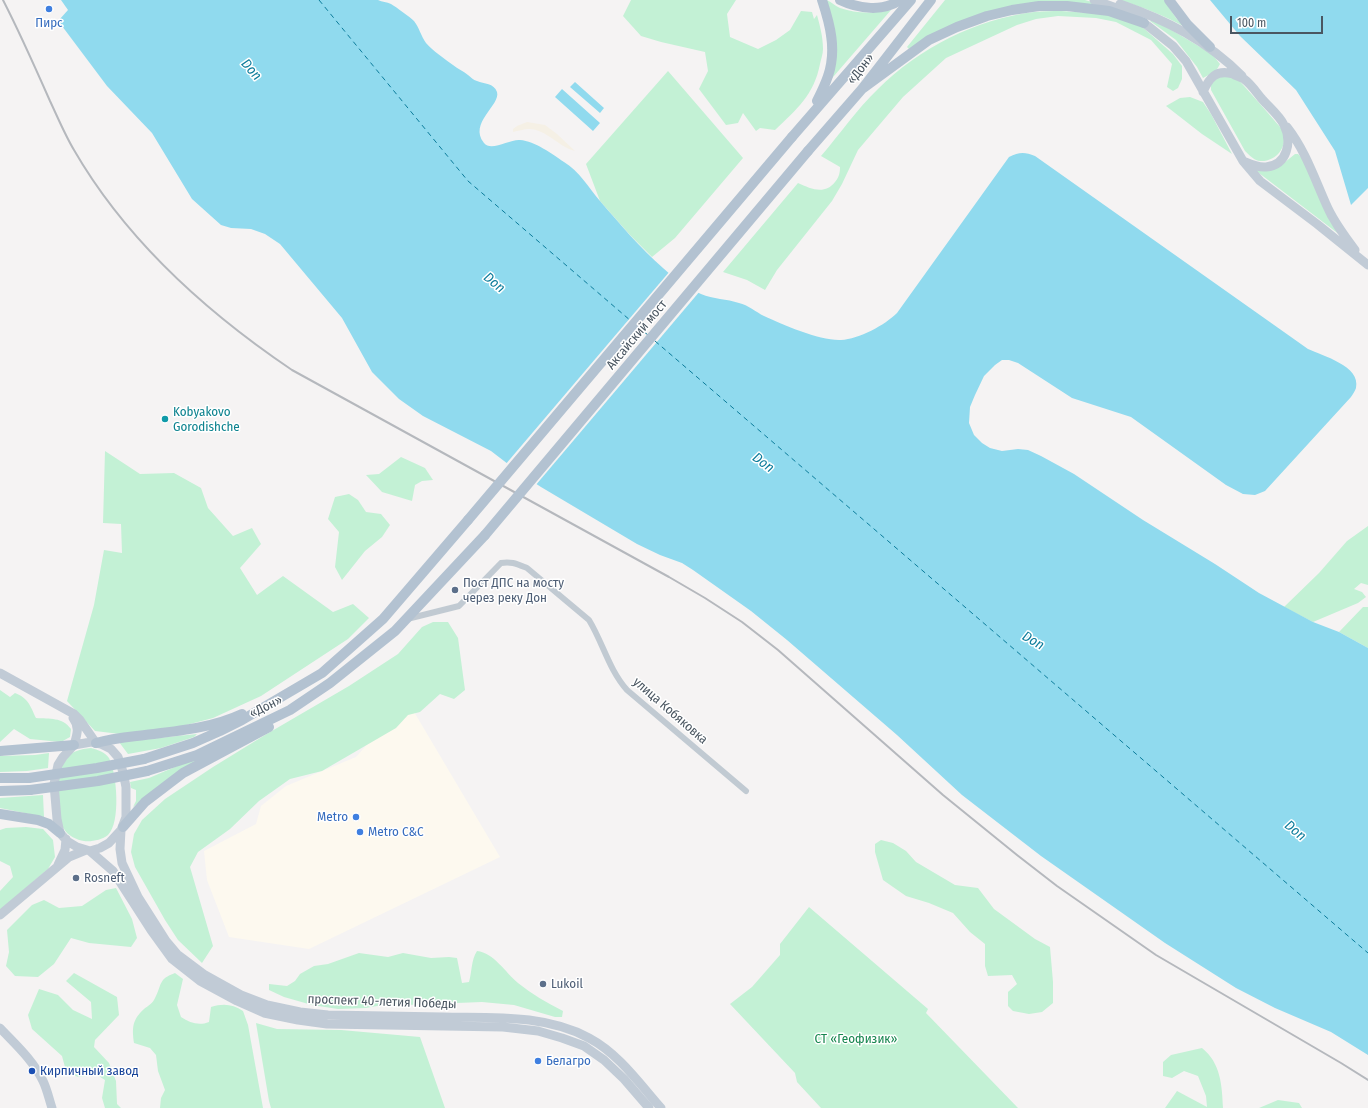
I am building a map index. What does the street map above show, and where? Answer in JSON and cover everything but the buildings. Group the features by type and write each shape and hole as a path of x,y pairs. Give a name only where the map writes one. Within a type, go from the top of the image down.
{"main road":[{"path":"811,115 829,74 833,49 829,21 822,0"},
{"path":"840,0 856,6 879,8 894,5 900,0"},
{"name":"«Дон»","path":"792,137 911,0"},
{"name":"«Дон»","path":"808,151 862,89 931,0"},
{"path":"1094,0 1122,10 1144,23 1173,46 1186,61 1242,161 1260,181 1366,263"},
{"path":"1107,0 1152,16 1174,26 1210,47"},
{"path":"1169,0 1187,24 1244,78 1295,137 1305,156 1326,205 1339,228 1366,263"},
{"path":"862,89 929,40 956,27 987,16 1012,10 1039,6 1079,8 1109,11 1144,23"},
{"path":"1203,92 1209,79 1219,73 1244,78"},
{"path":"1242,161 1261,167 1268,167 1277,163 1283,158 1287,152 1289,141 1284,123"},
{"name":"Аксайский мост","path":"468,520 792,137"},
{"name":"Аксайский мост","path":"485,535 808,151"},
{"name":"«Дон»","path":"0,778 29,778 144,760 193,743 242,720 322,673 383,618 468,520"},
{"name":"«Дон»","path":"0,791 30,790 98,781 147,771 197,755 290,710 330,683 394,631 485,535"},
{"path":"0,673 12,681 64,708 80,720 96,743"},
{"path":"96,743 111,738 194,729 241,715 295,689"},
{"path":"55,870 62,859 65,850 63,836 57,819 54,784 58,766 63,757 74,745 78,728 75,721 64,708"},
{"path":"0,915 69,857 108,843 145,802 183,773 282,720 290,710"},
{"path":"0,751 74,745 91,742 111,749 118,757 123,772 126,817 122,828"},
{"path":"0,814 38,820 48,824 77,847 88,851"},
{"name":"проспект 40-летия Победы","path":"122,828 120,849 122,863 138,897 166,941 177,954 205,975 241,995 267,1005 300,1012 328,1015 504,1018 541,1022 566,1029 589,1038 610,1059 624,1079 649,1108"},
{"name":"проспект 40-летия Победы","path":"88,851 113,871 151,930 172,958 200,981 237,1001 264,1013 326,1024 503,1027 538,1031 584,1046 610,1059 631,1073 661,1108"},
{"path":"0,1028 36,1068 44,1082 52,1108"}],"street":[{"name":"улица Кобяковка","path":"406,619 459,606 501,563 515,563 527,568 589,620 595,629 612,669 627,690 746,791"}],"shaded area":[{"path":"407,700 500,857 309,949 229,937 207,880 204,851 256,824 261,806 286,786 356,757"}],"green space":[{"path":"631,0 736,0 727,14 730,37 758,49 776,40 790,30 801,11 812,12 814,19 817,15 822,36 823,49 814,84 804,101 775,130 760,128 756,131 743,113 738,123 726,125 699,89 708,71 705,52 641,36 623,16"},
{"path":"823,0 826,0 840,8 859,12 891,10 827,84 830,73"},
{"path":"945,0 1085,0 1095,3 1093,5 1013,6 909,49 907,47"},
{"path":"1119,0 1164,0 1176,18 1187,28 1154,12"},
{"path":"1061,11 1105,14 1140,25 1173,54 1182,66 1182,79 1178,88 1173,91 1167,87 1172,64 1151,40 1116,22 1096,18 1058,16 1036,19 1017,25 946,58 903,97 858,150 832,201 777,270 765,290 747,280 723,272 798,183 813,189 822,190 831,186 835,182 839,175 840,167 821,156 870,97 894,74 930,48 991,21 1034,12"},
{"path":"1153,19 1212,54 1220,64 1216,71 1203,78 1197,67 1176,40 1150,21"},
{"path":"668,71 743,158 675,238 652,257 600,201 586,164"},
{"path":"1235,76 1282,130 1284,143 1282,148 1276,156 1266,161 1258,161 1252,158 1245,151 1211,90 1211,82 1218,77"},
{"path":"1190,97 1203,102 1232,154 1202,134 1166,106 1180,98"},
{"path":"1295,154 1298,154 1302,158 1340,235 1255,170 1279,167"},
{"path":"105,451 140,474 174,473 201,488 208,508 233,536 252,528 261,544 240,568 257,595 283,576 333,612 353,604 369,618 348,639 261,696 213,718 171,729 120,734 95,731 67,701 94,605 104,550 122,553 121,524 103,523"},
{"path":"401,457 425,468 433,480 422,481 415,485 412,501 382,492 366,475 379,474"},
{"path":"349,494 358,500 366,512 381,514 390,525 382,537 365,551 342,580 335,567 339,532 328,519 335,497"},
{"path":"1368,526 1368,585 1361,583 1354,589 1362,592 1366,597 1358,603 1313,622 1284,607 1319,573 1347,541"},
{"path":"1363,607 1368,607 1368,648 1339,632"},
{"path":"433,622 448,622 458,638 465,690 454,699 440,694 420,712 408,715 396,728 322,771 290,779 259,801 230,829 198,852 190,867 213,946 202,963 178,940 135,867 131,852 134,834 142,820 165,799 213,767 349,686 398,654 422,627"},
{"path":"0,690 10,697 15,693 23,697 30,706 36,718 55,719 64,722 71,729 70,737 61,742 30,739 14,729 0,742"},
{"path":"197,734 194,737 161,748 128,754 119,742"},
{"path":"91,748 99,750 107,756 112,765 116,786 116,809 115,820 108,835 93,841 87,841 78,840 68,834 62,825 57,800 57,781 63,763 69,755 76,751"},
{"path":"210,752 175,775 133,807 136,801 136,790 131,788 130,782 149,778"},
{"path":"49,753 48,768 27,771 0,772 0,756"},
{"path":"43,795 44,817 0,808 0,798"},
{"path":"26,827 43,829 53,840 55,857 48,869 0,910 0,891 13,877 10,866 0,861 0,830 6,828"},
{"path":"881,840 893,843 906,851 916,862 955,885 978,888 994,909 1035,939 1050,947 1053,1003 1042,1012 1029,1014 1013,1011 1008,1006 1008,992 1017,984 1012,975 988,976 985,966 985,944 970,932 953,913 929,903 906,896 883,880 875,852 875,844"},
{"path":"116,888 132,919 137,938 131,947 89,943 71,938 54,964 38,977 15,976 6,966 9,952 7,930 32,905 44,900 59,908 82,906 106,890"},
{"name":"СТ «Геофизик»","path":"809,907 928,1009 926,1013 1018,1108 821,1108 797,1082 795,1073 730,1004 752,987 780,955 780,944"},
{"path":"477,951 489,955 523,987 563,1011 562,1017 555,1017 514,1005 482,1002 406,1005 388,1004 366,1008 338,1009 312,1005 284,997 269,990 269,984 287,986 295,981 300,974 314,966 328,964 359,953 388,957 403,953 431,958 457,958 462,983 469,982"},
{"path":"74,973 117,997 119,1015 95,1040 94,1047 109,1063 116,1081 117,1104 121,1108 105,1108 102,1098 105,1080 97,1075 78,1077 66,1071 62,1056 32,1029 28,1015 39,989 58,995 73,1010 92,1019 91,1002 66,981"},
{"path":"175,973 183,979 177,1005 181,1017 184,1019 198,1024 209,1022 211,1007 220,1005 232,1006 243,1011 248,1025 263,1108 160,1108 161,1098 165,1090 158,1071 156,1055 150,1048 134,1043 133,1029 137,1017 153,1001 163,980"},
{"path":"256,1023 277,1029 341,1030 420,1037 445,1108 271,1108"},
{"path":"1202,1048 1217,1068 1221,1083 1223,1108 1165,1108 1177,1091 1207,1107 1206,1096 1198,1076 1184,1071 1172,1078 1163,1076 1163,1062 1171,1055"},
{"path":"1278,1100 1299,1103 1302,1108 1259,1108"}],"sand":[{"path":"527,122 545,125 575,151 535,130 527,129 513,132 513,129 517,126"}],"water":[{"name":"Don","path":"61,0 378,0 391,4 414,21 426,43 436,52 474,80 491,85 496,89 497,97 480,128 480,136 484,143 491,146 496,146 516,140 526,141 543,148 569,166 579,175 630,236 671,275 691,289 706,296 742,304 764,316 792,328 832,340 856,337 879,327 892,318 1009,157 1019,153 1025,153 1035,156 1308,349 1340,363 1347,368 1356,380 1356,388 1351,397 1265,491 1255,495 1243,494 1226,485 1131,417 1072,398 1018,363 1009,360 1002,360 984,376 970,407 969,423 974,435 990,448 1002,451 1018,449 1028,450 1041,456 1074,474 1143,520 1259,593 1313,622 1339,632 1368,648 1368,1055 1331,1032 1275,1008 1236,988 1165,943 1041,856 962,795 897,735 787,640 751,611 693,570 682,563 637,544 541,487 491,451 423,416 399,399 372,372 342,318 280,244 265,234 251,229 231,228 221,225 192,199 152,133 107,86 62,26 59,20 68,10"},
{"path":"1210,0 1368,0 1368,188 1351,205 1335,151 1296,90 1240,36"},
{"path":"575,82 604,108 600,113 570,87"},
{"path":"562,89 600,123 593,131 555,97"}],"pier":[{"path":"670,271 700,291 535,486 505,465"}],"ferry route":[{"path":"319,0 468,181 631,321"},
{"path":"638,327 648,335"},
{"path":"655,341 1368,953"}],"railway":[{"path":"3,0 74,150 95,183 143,244 199,299 229,324 292,370 669,577 742,622 778,650 943,795 1057,886 1156,955 1368,1080"}],"place":[{"name":"Пирс","path":"49,9"},
{"name":"Kobyakovo Gorodishche","path":"165,419"},
{"name":"Пост ДПС на мосту через реку Дон","path":"455,590"},
{"name":"Metro","path":"356,817"},
{"name":"Metro C&C","path":"360,832"},
{"name":"Rosneft","path":"76,878"},
{"name":"Lukoil","path":"543,984"},
{"name":"Белагро","path":"538,1061"},
{"name":"Кирпичный завод","path":"32,1071"}]}
